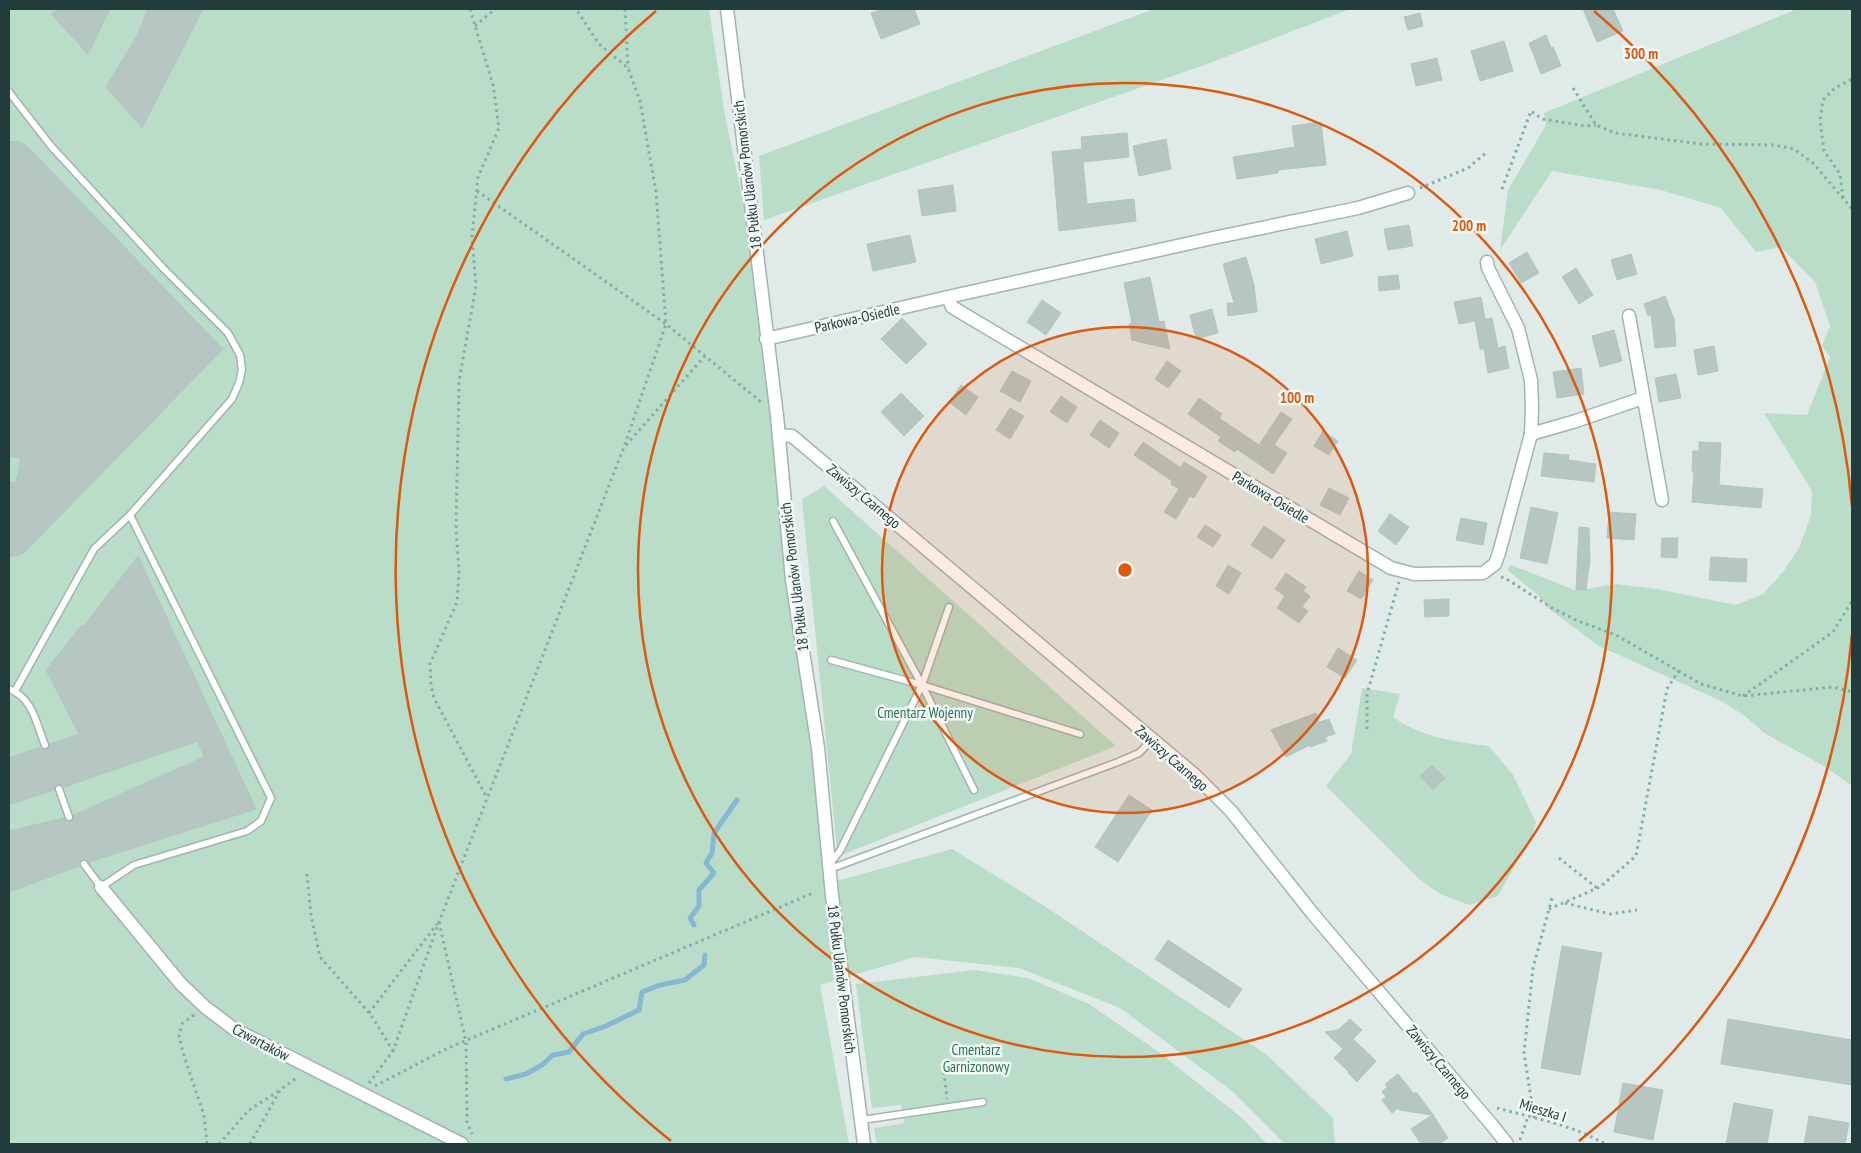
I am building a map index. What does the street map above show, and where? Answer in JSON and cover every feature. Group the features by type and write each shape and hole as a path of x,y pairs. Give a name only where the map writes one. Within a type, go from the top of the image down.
{"street":[{"name":"18 Pułku Ułanów Pomorskich","path":"727,9 766,339 777,416 792,580 818,748 842,985 864,1144"},
{"name":"Parkowa-Osiedle","path":"766,339 1213,238 1358,208 1408,193"},
{"path":"1483,574 1495,564 1499,553 1530,434 1532,408 1531,380 1518,328 1488,268 1487,262"},
{"name":"Parkowa-Osiedle","path":"948,297 952,307 1391,568 1414,574 1483,574"},
{"path":"1628,316 1662,500"},
{"path":"1530,434 1576,422 1643,398"},
{"name":"Zawiszy Czarnego","path":"779,436 792,436 1196,776 1231,811 1313,914 1507,1144"},
{"name":"Czwartaków","path":"102,887 180,983 205,1007 234,1029 464,1139"}],"lane":[{"path":"9,92 50,146 163,268 228,333 240,355 242,370 232,399 130,516 94,549 12,690 28,701 45,745"},
{"path":"84,864 102,887 134,865 247,831 261,821 271,798 130,516"},
{"path":"833,521 922,685 974,790"},
{"path":"829,867 840,852 922,685 949,607"},
{"path":"831,660 922,685 1080,734"},
{"path":"829,867 1118,762 1139,753 1152,740"},
{"path":"59,789 69,817"},
{"path":"862,1120 983,1102"}],"path":[{"path":"470,9 492,86 499,128 478,177 472,237 476,286 459,381 456,530 459,571 457,602 430,664 434,698 488,799"},
{"path":"475,26 495,9"},
{"path":"576,9 599,44 628,68"},
{"path":"380,1092 366,1086 393,1051 439,922 624,447 666,324 656,192 640,101 628,68 625,9"},
{"path":"1843,199 1840,174 1824,151 1820,121 1823,100 1835,88 1852,79"},
{"path":"1573,88 1596,125"},
{"path":"1502,189 1530,111 1542,119 1585,126 1596,125 1615,133 1701,144 1774,145 1794,149 1813,164 1852,209"},
{"path":"1408,193 1468,168 1486,153"},
{"path":"477,191 666,324 777,416"},
{"path":"624,447 705,356"},
{"path":"1367,729 1367,694 1402,572"},
{"path":"1483,574 1506,578 1552,608 1578,621 1616,635 1701,684 1743,696 1832,687 1852,692"},
{"path":"1743,696 1833,632 1852,601"},
{"path":"1549,909 1597,888 1636,856 1667,689 1679,670"},
{"path":"1559,858 1597,888"},
{"path":"307,874 310,915 320,958 369,1013 393,1051"},
{"path":"371,1088 446,1049 811,894"},
{"path":"1534,1118 1524,1053 1533,968 1552,898"},
{"path":"1564,903 1610,914 1637,910"},
{"path":"369,1013 439,922"},
{"path":"439,922 466,1042 467,1122"},
{"path":"205,1007 182,1024 180,1036 184,1056 204,1115 207,1144"},
{"path":"944,1072 949,1107"},
{"path":"219,1144 249,1110 290,1082"},
{"path":"250,1144 280,1090"},
{"name":"Mieszka I","path":"1472,1102 1534,1118 1595,1138 1605,1144"},
{"path":"1519,1144 1528,1117"},
{"path":"464,1139 474,1138"}],"green space":[{"path":"9,9 709,9 725,116 748,225 781,480 782,546 804,687 826,884 952,849 1043,905 1267,1055 1333,1118 1335,1144 1285,1144 1232,1091 1120,1008 1019,968 915,957 820,985 849,1144 9,1144"},
{"path":"1154,9 1350,9 1207,64 764,220 759,156"},
{"path":"1797,9 1852,9 1852,786 1824,766 1764,733 1745,716 1721,701 1599,646 1548,608 1537,594 1507,570 1511,565 1577,591 1615,584 1657,589 1736,605 1763,594 1783,572 1799,548 1811,515 1812,491 1764,413 1807,415 1830,357 1822,346 1830,326 1815,282 1781,247 1756,252 1721,208 1661,190 1552,171 1500,250 1508,190 1546,125 1544,113"},
{"name":"Cmentarz Wojenny","path":"824,486 1116,746 844,854 837,850 802,499"},
{"path":"1362,688 1400,694 1393,717 1404,724 1439,738 1489,746 1513,775 1536,822 1532,835 1498,896 1469,905 1440,894 1418,878 1326,786 1351,754"},
{"name":"Cmentarz Garnizonowy","path":"975,970 1028,978 1089,1004 1156,1050 1242,1118 1267,1144 877,1144 874,1128 904,1123 901,1105 872,1108 856,984"}],"building":[{"path":"59,9 110,9 88,54 51,14"},
{"path":"148,9 203,9 142,128 106,87 137,36"},
{"path":"882,9 914,9 920,24 881,39 871,13"},
{"path":"1583,9 1613,9 1623,31 1597,42"},
{"path":"1420,13 1423,26 1408,30 1404,17"},
{"path":"1546,35 1561,66 1541,74 1529,43"},
{"path":"1504,41 1513,71 1480,81 1471,51"},
{"path":"1437,58 1442,80 1416,86 1411,64"},
{"path":"1321,122 1326,165 1278,170 1278,173 1237,179 1233,157 1295,147 1292,126"},
{"path":"1127,133 1129,157 1083,162 1087,204 1134,199 1136,221 1059,231 1052,152 1082,149 1081,137"},
{"path":"1166,139 1171,169 1139,176 1133,146"},
{"path":"18,141 27,146 223,349 24,553 9,557 9,482 16,482 21,458 9,456 9,142"},
{"path":"953,185 956,211 922,216 918,190"},
{"path":"1409,225 1413,246 1388,250 1384,229"},
{"path":"1347,231 1353,256 1321,264 1315,239"},
{"path":"910,235 916,262 873,271 867,244"},
{"path":"1527,252 1539,273 1521,283 1509,263"},
{"path":"1631,254 1637,274 1617,280 1611,260"},
{"path":"1246,257 1254,285 1257,312 1228,316 1227,303 1234,303 1223,264"},
{"path":"1576,268 1593,295 1579,304 1562,277"},
{"path":"1398,275 1400,289 1379,291 1378,277"},
{"path":"1150,277 1159,322 1164,321 1170,349 1132,340 1129,324 1132,323 1124,283"},
{"path":"1665,296 1674,319 1676,346 1655,348 1651,314 1648,316 1644,304"},
{"path":"1481,297 1485,319 1492,318 1498,348 1505,346 1509,368 1488,373 1484,349 1480,349 1475,321 1459,324 1454,302"},
{"path":"1042,300 1061,313 1046,335 1027,322"},
{"path":"1212,309 1218,333 1196,339 1190,315"},
{"path":"902,318 927,344 906,364 881,339"},
{"path":"1614,330 1622,361 1600,367 1592,336"},
{"path":"1714,346 1718,371 1698,375 1694,350"},
{"path":"1167,361 1181,371 1168,388 1155,379"},
{"path":"1581,368 1584,394 1557,398 1553,372"},
{"path":"1012,371 1031,381 1020,402 1000,391"},
{"path":"1676,374 1681,398 1659,402 1655,378"},
{"path":"961,385 978,397 966,415 949,402"},
{"path":"901,393 924,416 904,436 881,412"},
{"path":"1061,396 1077,407 1067,423 1050,412"},
{"path":"1199,398 1222,414 1219,418 1259,445 1281,412 1292,419 1274,445 1287,453 1273,474 1237,449 1235,452 1218,441 1221,437 1188,414"},
{"path":"1010,408 1024,416 1010,439 996,430"},
{"path":"1100,420 1119,433 1109,448 1090,435"},
{"path":"1323,431 1338,441 1329,455 1314,446"},
{"path":"1143,442 1181,468 1184,462 1207,476 1194,498 1190,496 1176,519 1164,512 1179,489 1171,484 1172,481 1134,455"},
{"path":"1699,442 1721,443 1719,485 1763,489 1761,508 1692,502 1693,451 1699,451"},
{"path":"1544,453 1569,455 1568,460 1596,464 1594,482 1541,476"},
{"path":"1329,488 1349,498 1340,515 1320,505"},
{"path":"1531,507 1558,513 1547,564 1520,558"},
{"path":"1609,512 1636,514 1634,540 1607,538"},
{"path":"1390,514 1409,527 1396,545 1378,531"},
{"path":"1461,518 1487,523 1483,545 1456,540"},
{"path":"1205,525 1221,535 1213,547 1197,537"},
{"path":"1264,526 1285,540 1272,559 1251,545"},
{"path":"1579,527 1589,528 1590,559 1586,590 1576,590"},
{"path":"1662,538 1678,538 1677,558 1661,557"},
{"path":"138,556 256,809 89,862 83,859 79,866 9,892 9,831 64,818 66,821 71,821 74,815 204,757 198,741 64,787 58,784 54,790 9,805 9,758 40,747 46,750 50,744 79,734 46,670 82,625 83,627"},
{"path":"1711,557 1747,559 1746,582 1709,580"},
{"path":"1228,565 1241,573 1229,594 1216,586"},
{"path":"1359,571 1373,580 1361,599 1347,591"},
{"path":"1286,573 1306,587 1303,591 1310,596 1302,607 1308,611 1299,623 1277,608 1285,596 1275,589"},
{"path":"1449,599 1449,616 1425,617 1424,600"},
{"path":"1338,648 1357,660 1345,678 1327,667"},
{"path":"1316,713 1319,722 1329,719 1335,734 1325,737 1327,741 1310,747 1310,745 1286,757 1271,730"},
{"path":"1432,765 1445,778 1433,790 1420,776"},
{"path":"1129,795 1152,810 1118,862 1095,847"},
{"path":"1168,940 1242,989 1229,1008 1155,959"},
{"path":"1562,946 1602,953 1580,1075 1541,1068"},
{"path":"1350,1019 1362,1030 1353,1039 1376,1061 1357,1082 1334,1058 1343,1049 1325,1032 1338,1030"},
{"path":"1728,1019 1852,1040 1852,1085 1721,1064"},
{"path":"1398,1074 1414,1094 1416,1092 1434,1116 1448,1138 1439,1144 1421,1144 1411,1129 1432,1115 1399,1110 1398,1108 1392,1113 1382,1100 1386,1097 1382,1092 1387,1087 1385,1084"},
{"path":"1623,1083 1663,1090 1653,1140 1614,1132"},
{"path":"1734,1103 1773,1110 1767,1144 1726,1144"},
{"path":"1809,1116 1849,1123 1845,1144 1804,1144"}],"waterway":[{"path":"694,925 690,918 699,906 699,890 714,873 706,863 712,853 714,833 737,800"},
{"path":"506,1079 526,1074 542,1065 553,1055 569,1052 583,1034 606,1026 639,1010 642,992 660,985 685,980 704,965 705,955"}]}
